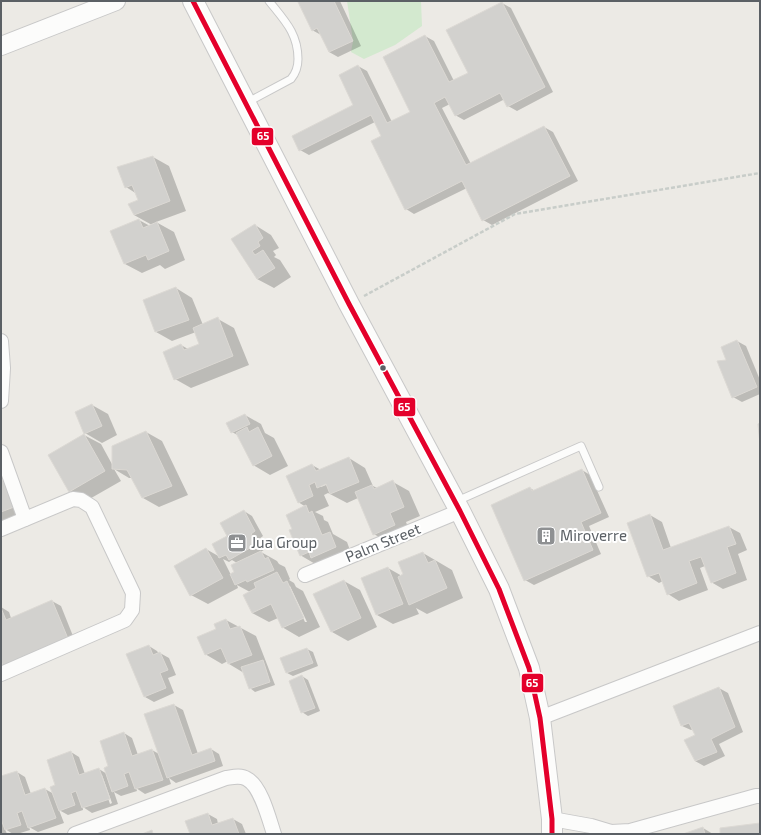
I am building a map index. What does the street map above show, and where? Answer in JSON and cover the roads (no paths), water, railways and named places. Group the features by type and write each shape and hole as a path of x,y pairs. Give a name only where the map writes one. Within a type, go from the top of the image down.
{"main road":[{"path":"194,1 349,304 458,507 499,590 529,668 540,718 552,827"}],"street":[{"path":"1,46 116,1"},
{"path":"1,341 3,368 1,401"},
{"path":"1,452 25,519"},
{"path":"1,529 73,499 82,500 92,507 133,593 132,610 125,620 1,674"},
{"name":"Palm Street","path":"305,575 458,507"},
{"path":"540,718 760,634"},
{"path":"75,834 226,778 238,776 247,778 254,784 259,792 274,834"},
{"path":"552,827 591,826 611,832 630,831 760,796"}],"lane":[{"path":"246,103 291,79 296,73 298,49 295,36 290,27 269,1"},
{"path":"458,507 581,446 599,487"}],"place":[{"name":"Miroverre","path":"546,536"},
{"name":"Jua Group","path":"237,543"}]}
